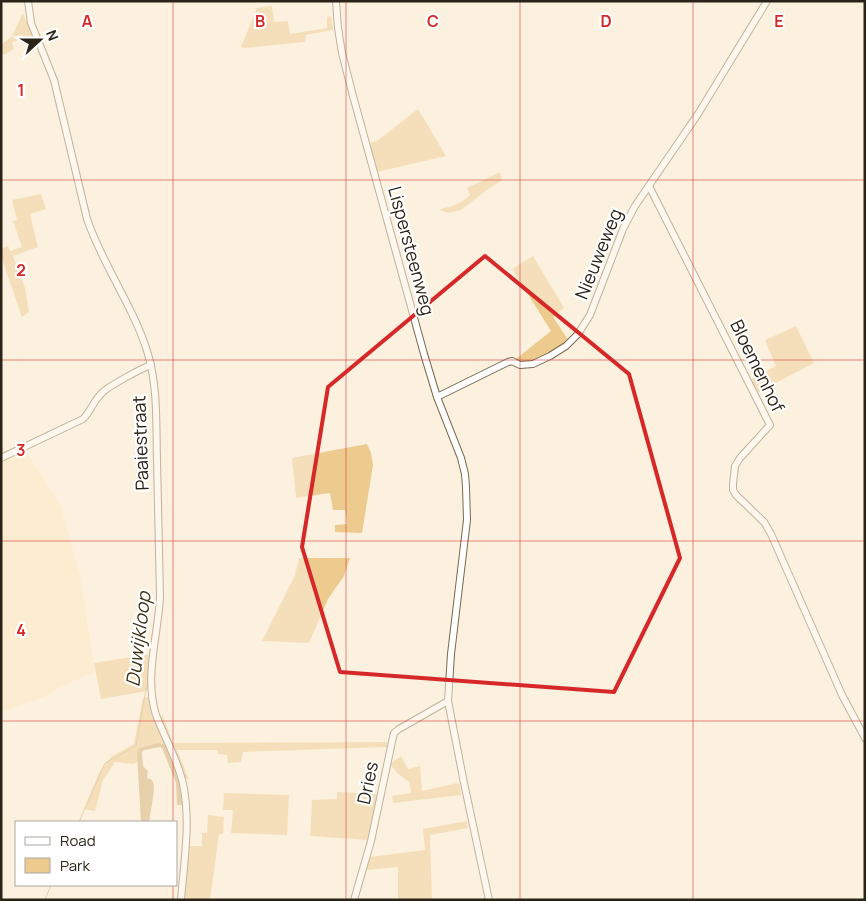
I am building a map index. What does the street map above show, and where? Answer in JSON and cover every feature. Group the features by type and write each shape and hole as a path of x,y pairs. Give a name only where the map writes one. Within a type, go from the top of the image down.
{"street":[{"name":"Paaiestraat","path":"28,1 31,23 54,80 89,224 112,276 137,324 143,339 154,384 160,597 151,688 153,706 182,777 185,792 186,835 181,900"},
{"name":"Lispersteenweg","path":"336,1 340,44 348,79 424,354 437,397 461,458 466,487 467,520 451,654 448,701 489,900"},
{"name":"Nieuweweg","path":"437,397 508,362 512,361 520,365 533,364 566,346 578,334 590,315 623,229 635,206 698,114 767,1"},
{"name":"Bloemenhof","path":"649,186 770,425 735,466 734,490 740,500 764,522 771,534 842,696 865,738"},
{"path":"1,458 83,419 102,392 150,365"},
{"name":"Dries","path":"354,900 371,841 394,733 448,701"}],"highlighted area":[{"path":"485,256 629,374 680,558 614,692 340,672 302,547 328,387"}],"shaded area":[{"path":"1,446 7,453 20,446 25,450 61,507 80,576 95,672 68,683 43,697 1,712"},
{"path":"158,743 165,745 181,787 182,805 177,805 176,783 162,748 144,750 142,752 143,766 148,771 147,778 151,779 154,785 149,821 141,821 137,753 139,748"}],"green space":[{"path":"272,6 274,22 288,21 290,34 327,28 327,17 331,16 333,30 306,35 305,42 241,47 257,8"},
{"path":"23,13 35,42 28,46 22,34 12,43 14,49 4,55 1,52 1,45 12,36"},
{"path":"418,109 446,156 377,172 369,143 377,141"},
{"path":"500,172 502,180 461,210 448,213 439,210 461,202 470,195 467,188"},
{"path":"41,194 46,209 30,214 38,247 13,256 25,288 29,312 22,317 1,256 1,249 8,246 10,251 22,247 13,221 17,220 12,200"},
{"path":"533,256 564,308 553,317 569,341 537,361 517,363 516,359 551,331 512,269"},
{"path":"796,326 814,363 757,393 750,380 776,366 765,340"},
{"path":"367,444 373,465 362,533 335,532 335,525 347,524 345,510 333,510 330,493 296,498 292,458"},
{"path":"299,558 350,558 344,576 328,599 309,643 262,641 295,575"},
{"path":"150,654 147,691 101,699 94,663"},
{"path":"148,697 150,706 180,776 179,779 165,745 161,743 142,747 137,753 138,762 132,764 115,762 103,780 95,811 84,809 99,773 111,757 134,744 143,698"},
{"path":"163,716 173,743 387,742 387,747 243,752 241,762 228,763 227,755 218,754 218,750 177,750 189,779 185,779 160,717"},
{"path":"401,756 408,769 420,766 422,791 457,783 460,785 461,795 393,803 392,796 411,793 409,782 397,773 390,764"},
{"path":"337,792 377,794 367,840 310,836 312,800 337,799"},
{"path":"224,793 289,795 287,835 231,833 233,810 223,810"},
{"path":"208,815 224,817 223,834 219,834 210,900 183,900 188,846 202,846 202,833 207,833"},
{"path":"467,821 468,828 430,835 432,900 398,900 398,867 366,870 370,857 425,850 423,829"}],"waterway":[{"name":"Duwijkloop","path":"157,588 157,599"},
{"name":"Duwijkloop","path":"79,821 105,763 136,746 149,672"},
{"name":"Duwijkloop","path":"45,900 51,886"}]}
